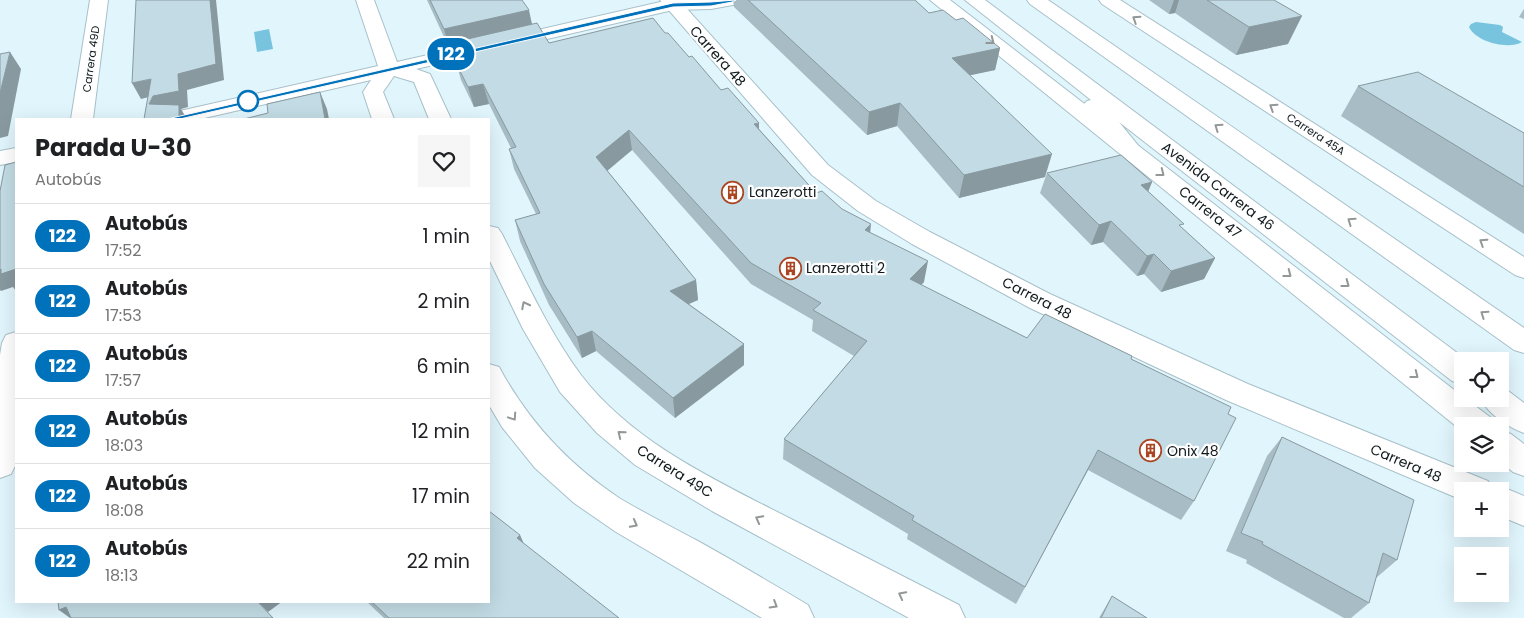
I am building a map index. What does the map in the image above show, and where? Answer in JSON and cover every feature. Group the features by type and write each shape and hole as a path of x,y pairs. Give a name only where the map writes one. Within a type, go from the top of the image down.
{"street":[{"name":"Carrera 49D","path":"82,118 99,0"},
{"path":"365,0 389,68"},
{"path":"175,118 675,2 711,4 732,0"},
{"name":"Carrera 47","path":"939,0 1468,417"},
{"name":"Avenida Carrera 46","path":"974,0 1454,367"},
{"path":"1036,0 1524,342"},
{"path":"1049,0 1109,40 1107,49"},
{"name":"Carrera 45A","path":"1108,0 1524,269"},
{"name":"Carrera 48","path":"675,2 820,170 867,206 921,238 1040,301 1237,392 1454,482"},
{"path":"383,118 373,92 389,68"},
{"path":"389,68 423,78 440,118"},
{"path":"1065,70 1130,149"},
{"path":"0,158 15,155"},
{"name":"Carrera 49C","path":"490,236 537,329 571,384 608,424 646,455 724,501 946,618"},
{"path":"0,333 15,328"},
{"path":"0,464 15,351"},
{"path":"490,378 495,390 522,431 550,461 581,488 626,520 682,550 796,618"},
{"path":"1507,407 1524,420"},
{"path":"1509,450 1524,462"},
{"path":"1509,505 1524,511"}],"water":[{"path":"1476,22 1500,25 1503,27 1502,32 1522,42 1501,45 1478,37 1469,27"},
{"path":"269,29 273,49 257,52 254,32"}],"building":[{"path":"136,0 210,0 216,64 178,74 179,91 153,96 149,104 179,105 179,118 144,118 151,79 132,83"},
{"path":"430,0 522,0 529,10 444,29"},
{"path":"748,0 915,0 929,13 943,10 956,20 963,18 1000,48 952,58 1052,154 964,175 900,103 869,112"},
{"path":"1207,0 1274,0 1302,16 1249,27"},
{"path":"653,18 689,57 692,56 721,90 728,88 759,123 754,124 816,193 822,191 842,209 871,224 865,230 928,261 910,279 1027,338 1045,314 1132,356 1131,359 1231,407 1228,414 1236,418 1194,501 1098,450 1025,587 912,520 914,516 784,439 867,341 813,310 821,303 751,263 629,130 596,157 696,280 670,291 744,344 673,398 592,331 577,337 544,284 515,220 540,213 509,149 516,147 483,84 468,87 455,61 458,60 450,43 537,23 549,43"},
{"path":"10,52 0,93 0,54"},
{"path":"1418,72 1524,133 1524,187 1358,86"},
{"path":"320,92 325,118 248,118 268,113 267,104"},
{"path":"1121,155 1152,182 1141,185 1184,224 1179,225 1215,258 1171,271 1154,254 1147,256 1111,221 1099,225 1047,173"},
{"path":"15,162 15,269 1,274 0,191 5,165"},
{"path":"1282,437 1414,500 1397,560 1383,553 1369,603 1262,544 1263,542 1241,533"},
{"path":"490,512 520,535 517,538 619,618 389,618 373,603 490,603"},
{"path":"1112,596 1147,618 1101,618"},
{"path":"58,603 259,603 273,618 71,618 66,607 59,610"}],"bus line":[{"name":"122","path":"175,118 673,5 711,4 732,0"}],"place":[{"name":"Lanzerotti","path":"733,192"},
{"name":"Lanzerotti 2","path":"790,268"},
{"name":"Onix 48","path":"1151,451"}]}
